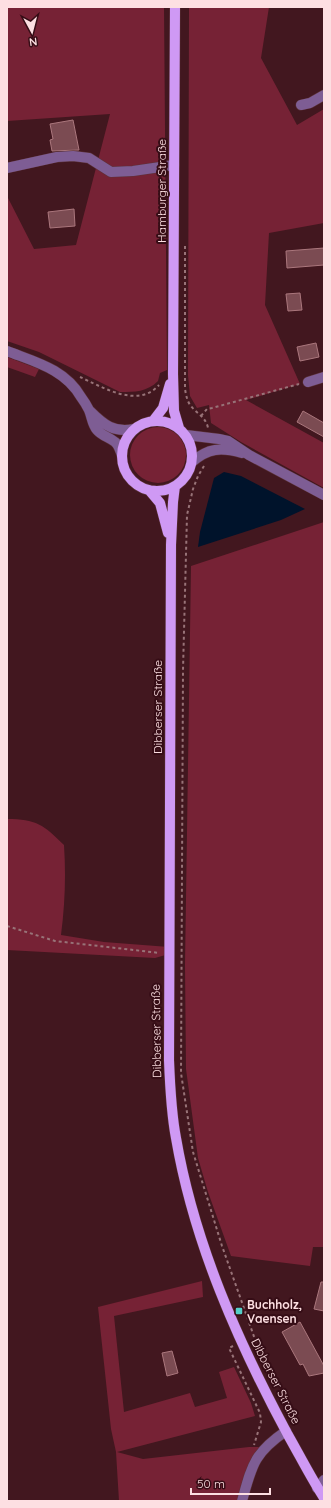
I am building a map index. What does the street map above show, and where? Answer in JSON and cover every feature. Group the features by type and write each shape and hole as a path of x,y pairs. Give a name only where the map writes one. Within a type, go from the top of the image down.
{"main road":[{"name":"Hamburger Straße","path":"175,7 173,374 174,410 182,431"},
{"name":"Hamburger Straße","path":"153,421 165,404 173,374"},
{"path":"153,421 167,422 182,431 192,448 192,462 186,476 175,486 160,491 149,490 140,486 130,477 124,465 122,455 126,440 134,429 144,423 153,421"},
{"name":"Dibberser Straße","path":"175,486 171,545 169,1060 172,1111 176,1139 188,1191 206,1254 223,1301 241,1342 286,1431 324,1498"},
{"name":"Dibberser Straße","path":"149,490 160,503 171,545"}],"street":[{"path":"301,105 310,103 324,95"},
{"path":"7,168 57,157 73,156 89,158 111,172 133,171 174,165"},
{"path":"7,351 51,368 59,373 74,386 90,411 100,420 115,429 123,431 134,429"},
{"path":"308,382 324,377"},
{"path":"90,411 96,428 101,434 115,442 122,455"},
{"path":"182,431 224,440 324,495"},
{"path":"192,462 206,452 214,450 230,450 250,455"},
{"path":"242,1501 250,1471 257,1456 271,1442 286,1431"},
{"path":"317,1488 324,1480"}],"path":[{"path":"185,239 185,389 187,399 190,404 207,422 208,434"},
{"path":"76,376 116,393 134,396 145,394 154,389 160,384 161,380"},
{"path":"201,416 207,409 308,382"},
{"path":"208,463 198,476 193,489 187,515 183,670 181,1073 195,1159 222,1246 264,1364"},
{"path":"7,926 55,941 169,954"},
{"path":"253,1447 261,1422 260,1413 229,1348 254,1337"}],"shaded area":[{"path":"7,7 164,7 167,370 160,373 158,381 154,385 145,389 120,392 39,352 7,341 7,196 34,249 76,245 110,114 7,121"},
{"path":"189,7 269,7 261,58 297,125 324,109 324,223 269,233 265,305 300,384 246,400 324,443 324,488 241,442 211,423 209,405 197,408 190,396 188,375"},
{"path":"7,357 39,369 35,377 7,367"},
{"path":"158,427 169,429 178,435 184,444 186,455 184,466 178,475 169,481 158,483 147,481 138,475 132,466 130,455 132,444 138,435 147,429"},
{"path":"324,522 324,1247 313,1247 310,1266 231,1256 208,1192 198,1158 186,1069 185,965 191,566"},
{"path":"7,819 25,820 39,824 51,832 64,845 65,890 61,935 104,942 169,947 169,954 155,958 7,950"},
{"path":"202,1281 203,1297 114,1316 124,1412 190,1393 195,1407 227,1398 219,1372 234,1367 251,1403 255,1416 117,1452 143,1459 249,1447 265,1447 242,1501 119,1501 116,1452 111,1429 98,1307"}],"water":[{"path":"224,472 241,476 305,509 281,520 198,547 200,532 214,478"}],"building":[{"path":"73,120 79,150 52,151 50,140 53,139 50,124"},
{"path":"74,209 75,226 50,228 48,212"},
{"path":"324,248 324,265 287,268 286,251"},
{"path":"300,293 302,310 288,311 286,294"},
{"path":"316,343 319,357 300,361 297,347"},
{"path":"303,411 324,423 324,437 297,422"},
{"path":"321,1282 324,1282 324,1311 314,1309"},
{"path":"300,1322 324,1366 324,1373 309,1376 303,1364 300,1365 282,1332"},
{"path":"172,1351 178,1373 167,1376 162,1353"}],"place":[{"name":"Buchholz, Vaensen","path":"239,1311"}]}
